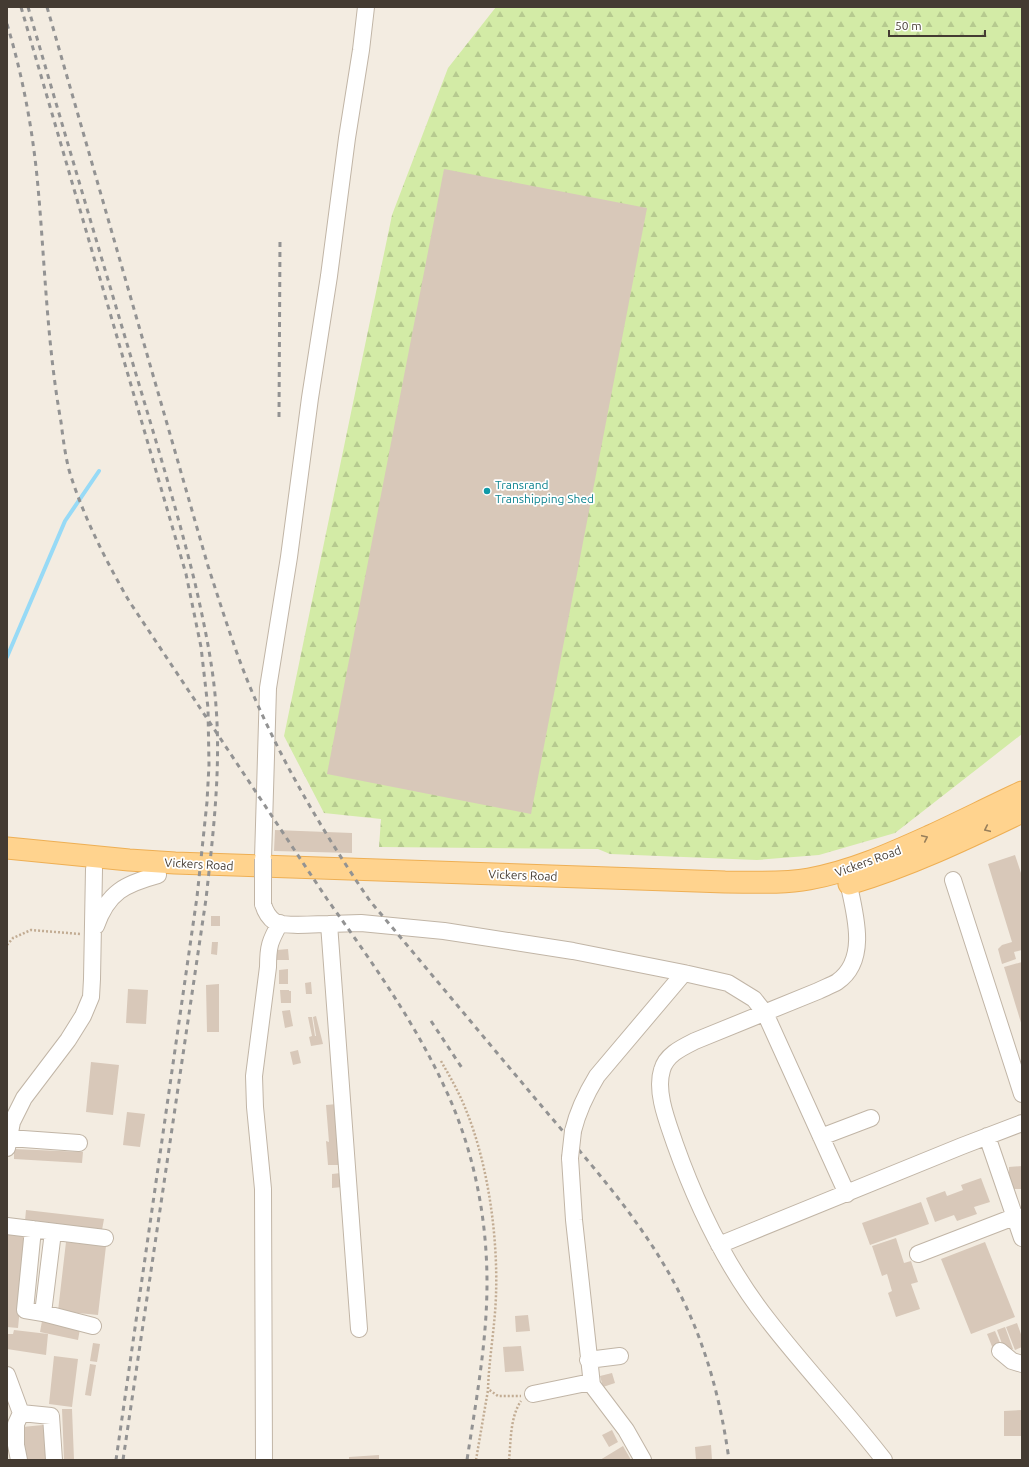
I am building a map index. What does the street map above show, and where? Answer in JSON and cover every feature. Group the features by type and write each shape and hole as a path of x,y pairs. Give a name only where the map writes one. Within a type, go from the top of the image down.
{"main road":[{"name":"Vickers Road","path":"7,848 91,865 158,875 246,880 394,883 717,894 790,894 817,890 847,877 896,851 1022,792"},
{"name":"Vickers Road","path":"7,859 91,865 183,863 724,882 767,882 847,877 871,878 916,861 1022,812"}],"street":[{"path":"366,7 346,138 329,276 310,398 289,557 268,688 263,849 263,904 266,912 272,919 280,923 362,923 459,933 573,951 728,983 754,999 765,1013 847,1194"},
{"path":"79,1143 8,1143 12,1122 24,1098 68,1040 83,1016 90,997 93,935 91,865"},
{"path":"93,935 101,913 109,899 123,888 138,881 158,875"},
{"path":"847,877 857,927 858,942 852,965 837,982 694,1041 677,1050 667,1060 661,1070 660,1085 664,1112 684,1169 697,1201 719,1245 740,1280 767,1319 884,1460"},
{"path":"953,880 1021,1087"},
{"path":"264,1460 263,1189 255,1107 254,1076 268,967 268,951 271,939 280,923"},
{"path":"329,924 359,1329"},
{"path":"643,1460 626,1430 591,1382 574,1220 570,1158 573,1131 577,1114 586,1093 598,1076 684,974"},
{"path":"821,1137 871,1118"},
{"path":"719,1245 1022,1123"},
{"path":"987,1136 1018,1217 1022,1238"},
{"path":"918,1254 1018,1217"},
{"path":"7,1226 104,1238"},
{"path":"33,1229 25,1310 43,1313 93,1326"},
{"path":"43,1313 53,1232"},
{"path":"1000,1351 1012,1361 1022,1364"},
{"path":"588,1360 620,1356"},
{"path":"7,1375 21,1413 16,1424 18,1460"},
{"path":"533,1394 591,1382"},
{"path":"21,1413 51,1416 54,1460"}],"path":[{"path":"7,945 13,938 32,930 93,935"},
{"path":"441,1061 467,1111 480,1152 491,1206 495,1250 496,1296 488,1390 476,1460"},
{"path":"488,1390 498,1396 525,1396 517,1407 508,1460"}],"green space":[{"path":"496,7 1022,7 1022,734 895,833 819,855 757,860 610,854 598,849 379,847 381,819 324,813 284,736 392,215 448,68"}],"building":[{"name":"Transrand Transhipping Shed","path":"444,169 647,208 531,814 327,774"},
{"path":"275,830 352,833 352,853 274,851"},
{"path":"1015,855 1022,876 1022,950 1014,952 1016,959 1002,964 998,949 1002,945 1012,942 988,864"},
{"path":"211,916 220,916 220,926 211,926"},
{"path":"212,942 218,942 217,955 211,954"},
{"path":"288,949 289,960 277,960 277,950"},
{"path":"1022,962 1022,1026 1004,967"},
{"path":"288,969 288,984 279,984 279,970"},
{"path":"311,982 312,994 306,994 305,983"},
{"path":"219,984 219,1032 207,1032 206,985"},
{"path":"128,989 148,990 146,1024 126,1023"},
{"path":"280,990 291,991 291,1003 281,1003"},
{"path":"290,1010 293,1026 285,1028 282,1011"},
{"path":"316,1016 323,1044 311,1046 309,1037 312,1036 308,1017 312,1017 316,1036 313,1017"},
{"path":"298,1050 301,1063 293,1065 290,1052"},
{"path":"91,1062 119,1065 113,1115 86,1112"},
{"path":"337,1104 339,1133 336,1133 337,1141 340,1141 341,1165 328,1165 326,1141 329,1142 326,1105"},
{"path":"127,1112 145,1114 140,1147 123,1145"},
{"path":"14,1149 83,1152 82,1163 14,1159"},
{"path":"1022,1166 1022,1189 1009,1189 1009,1167"},
{"path":"341,1173 342,1187 332,1188 332,1174"},
{"path":"981,1178 990,1202 974,1207 977,1214 957,1221 954,1215 935,1222 926,1198 945,1191 947,1196 963,1190 961,1185"},
{"path":"921,1202 929,1224 870,1245 862,1223"},
{"path":"26,1210 104,1219 102,1230 25,1221"},
{"path":"7,1232 27,1235 18,1328 7,1327"},
{"path":"896,1238 904,1263 911,1261 918,1282 911,1284 920,1309 896,1317 888,1293 892,1291 887,1274 882,1276 872,1246"},
{"path":"66,1242 106,1246 98,1315 58,1311"},
{"path":"985,1242 1015,1317 971,1334 941,1259"},
{"path":"528,1315 530,1331 516,1332 515,1316"},
{"path":"42,1321 80,1329 78,1340 40,1332"},
{"path":"1017,1323 1022,1337 1022,1347 1015,1350 1006,1327"},
{"path":"1005,1327 1013,1349 1005,1352 997,1330"},
{"path":"14,1330 48,1334 46,1355 7,1349 7,1334 13,1334"},
{"path":"995,1331 1001,1345 993,1349 987,1334"},
{"path":"93,1343 100,1344 97,1362 90,1361"},
{"path":"521,1346 524,1371 505,1372 503,1347"},
{"path":"54,1356 78,1359 72,1407 49,1404"},
{"path":"90,1364 96,1365 91,1396 85,1395"},
{"path":"612,1373 615,1383 603,1387 600,1376"},
{"path":"62,1409 72,1409 74,1460 64,1460"},
{"path":"1022,1410 1022,1436 1004,1436 1004,1411"},
{"path":"43,1425 48,1460 27,1460 22,1427"},
{"path":"612,1430 618,1442 609,1447 602,1435"},
{"path":"711,1445 712,1460 696,1460 695,1447"},
{"path":"623,1446 631,1460 600,1460"},
{"path":"379,1455 379,1460 349,1460 349,1457"}],"waterway":[{"path":"7,657 65,521 99,471"}],"railway":[{"path":"21,7 186,574 201,647 208,708 209,765 207,802 197,897 116,1460"},
{"path":"28,7 183,537 205,628 213,675 216,706 218,754 217,778 214,827 206,899 123,1460"},
{"path":"47,7 208,566 239,658 261,712 311,809 370,901 610,1187 629,1212 664,1264 689,1312 705,1353 722,1416 729,1460"},
{"path":"7,24 23,84 33,145 38,187 49,334 64,446 69,470 81,504 103,553 129,601 327,899 390,990 419,1037 444,1086 463,1133 481,1207 487,1283 487,1305 483,1349 467,1460"},
{"path":"279,417 280,240"},
{"path":"431,1021 462,1068"}],"place":[{"name":"Transrand Transhipping Shed","path":"487,491"}]}
